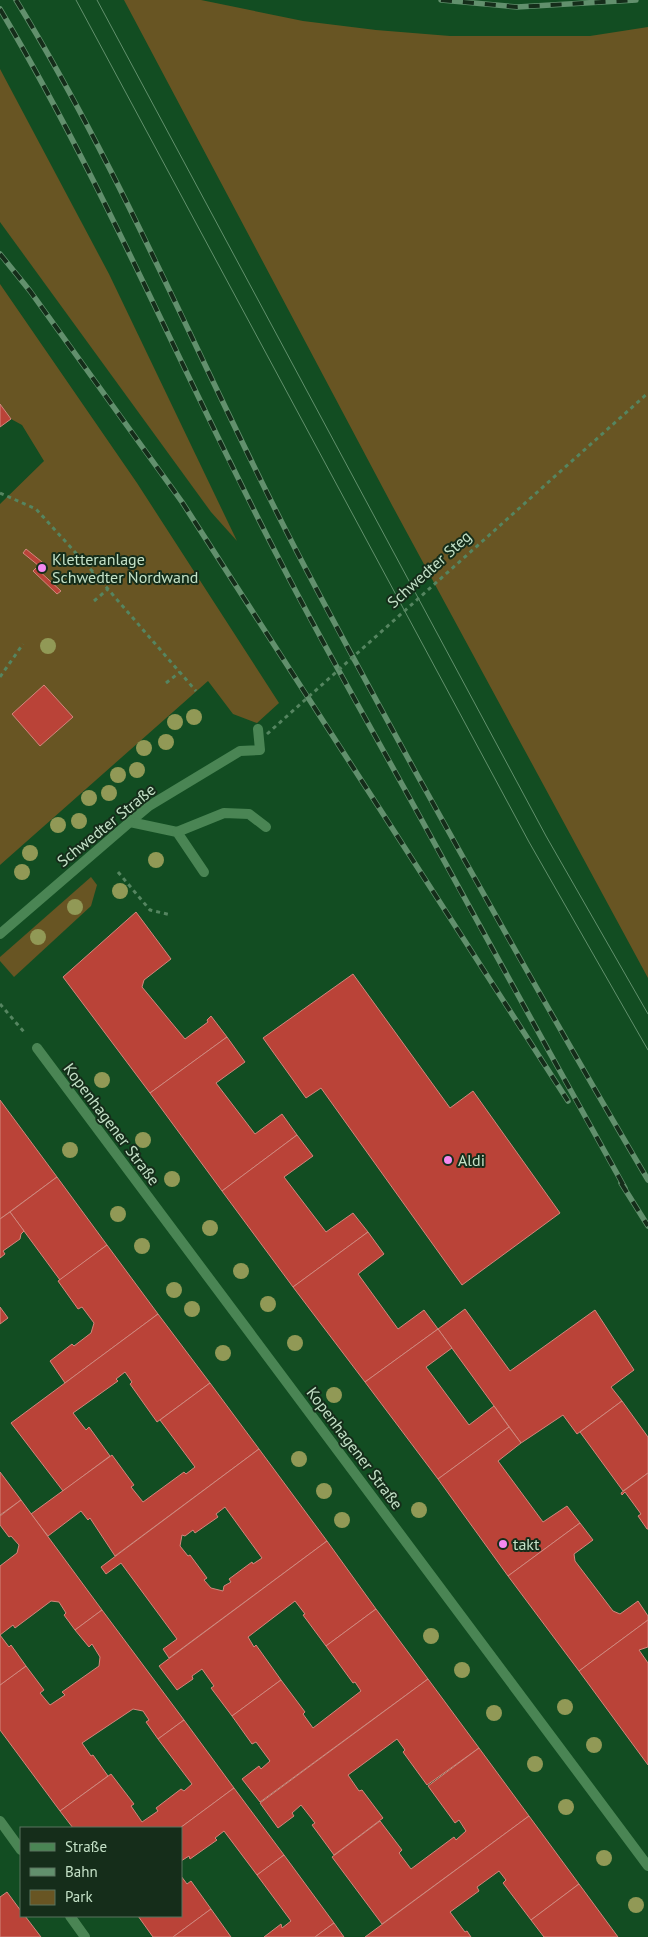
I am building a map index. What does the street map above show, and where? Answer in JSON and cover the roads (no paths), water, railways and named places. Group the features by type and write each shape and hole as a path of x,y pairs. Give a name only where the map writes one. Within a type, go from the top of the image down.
{"street":[{"name":"Schwedter Straße","path":"0,934 149,806 240,751 260,750 258,729 267,734"},
{"path":"130,822 177,832 224,813 249,814 266,826"},
{"path":"177,832 204,872"},
{"name":"Kopenhagener Straße","path":"38,1048 648,1866"},
{"path":"0,1821 20,1849"},
{"path":"71,1917 85,1937"}],"tram line":[{"path":"76,0 529,842 648,1050"},
{"path":"97,0 546,836 648,1014"}],"railway":[{"path":"16,0 92,135 262,483 340,634 501,925 648,1180"},
{"path":"441,0 517,7 636,0"},
{"path":"0,9 75,144 244,490 295,590 625,1188"},
{"path":"0,254 30,291 182,502 568,1101"},
{"path":"621,1183 648,1226"}],"place":[{"name":"Kletteranlage Schwedter Nordwand","path":"42,568"},
{"name":"Aldi","path":"448,1160"},
{"name":"takt","path":"503,1544"}]}
